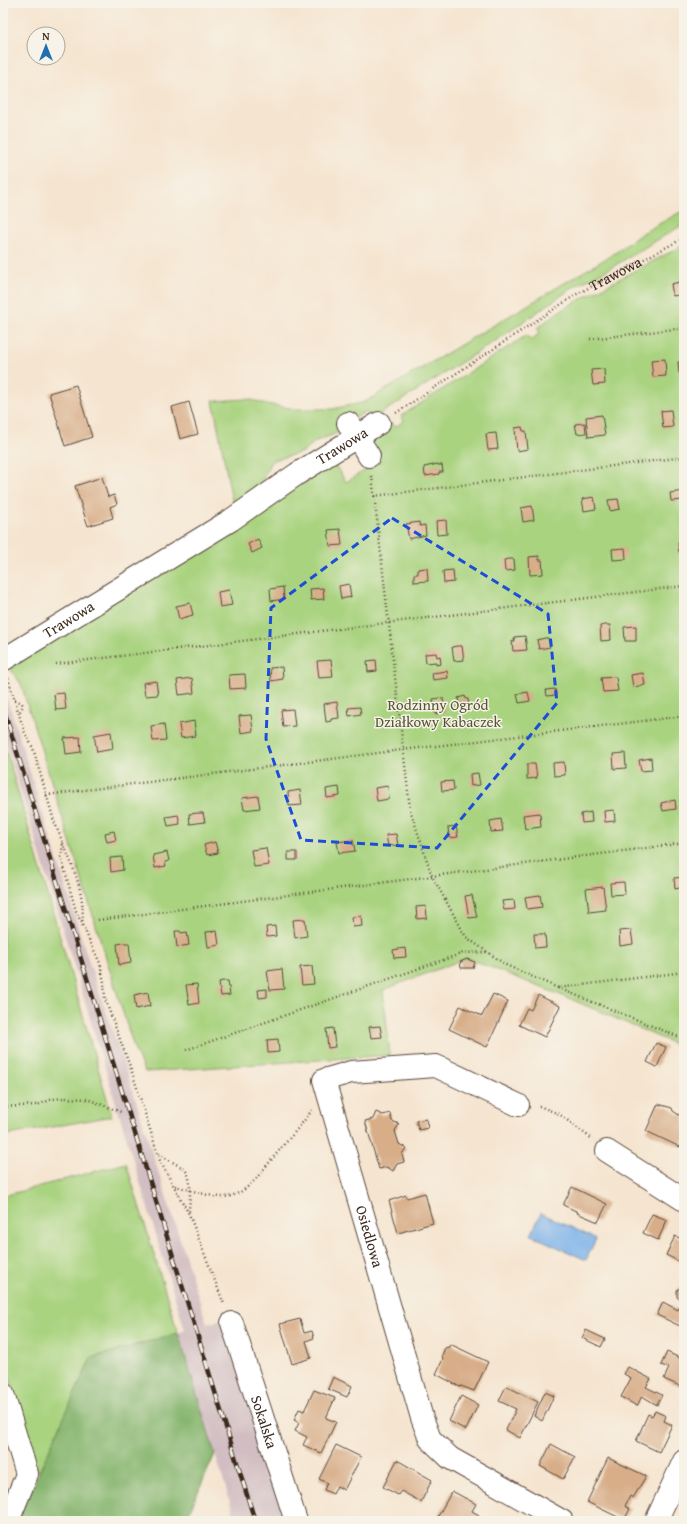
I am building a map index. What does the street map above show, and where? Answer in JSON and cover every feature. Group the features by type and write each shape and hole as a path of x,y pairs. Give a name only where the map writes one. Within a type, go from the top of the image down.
{"street":[{"name":"Trawowa","path":"5,667 231,520 297,474 353,430 380,424"},
{"path":"353,430 370,465"},
{"name":"Osiedlowa","path":"518,1105 436,1066 351,1072 324,1080 422,1418 430,1439 450,1458 562,1521"},
{"path":"607,1151 684,1200"},
{"name":"Sokalska","path":"232,1323 296,1521"},
{"path":"3,1394 27,1474 8,1521"},
{"path":"656,1521 682,1472"}],"path":[{"name":"Trawowa","path":"380,424 578,294 684,239"},
{"path":"590,340 684,328"},
{"path":"374,496 684,457"},
{"path":"370,465 410,809 432,876 466,937 506,965 558,988 684,1039"},
{"path":"56,664 684,586"},
{"path":"5,667 18,713 24,731 33,748 46,795 81,895 84,914 82,923"},
{"path":"15,700 22,703 23,706 18,713"},
{"path":"46,795 684,716"},
{"path":"63,843 61,857 76,911 100,963 104,982 105,999 132,1072 160,1161 190,1214 232,1323"},
{"path":"98,920 684,843"},
{"path":"186,1050 463,953 487,952"},
{"path":"558,988 684,972"},
{"path":"3,1107 38,1105 52,1099 64,1098 87,1099 121,1112"},
{"path":"175,1186 189,1188 212,1196 223,1197 238,1193 254,1182 296,1132 312,1109 331,1103"},
{"path":"518,1105 538,1105 559,1114 607,1151"},
{"path":"158,1154 183,1168 189,1180 190,1214"}],"highlighted area":[{"path":"392,518 548,614 557,703 437,848 301,840 266,739 271,608"}],"shaded area":[{"path":"3,685 88,959 128,1076 207,1324 222,1320 286,1521 236,1521 178,1333 185,1330 3,733"}],"green space":[{"path":"684,210 684,224 609,269 575,286 500,338 372,419 366,411 344,425 343,431 316,441 303,452 271,461 259,488 233,506 213,401 247,399 296,409 333,409 365,402 615,253 641,234"},
{"name":"Rodzinny Ogród Działkowy Kabaczek","path":"682,246 684,250 684,1048 573,1000 467,958 383,990 390,1055 145,1072 135,1051 21,684 10,668 332,460 346,482 380,461 368,444 391,423 395,427 404,421 401,416 527,335 531,340 540,333 537,328 558,312"},
{"path":"3,740 112,1116 3,1136"},
{"path":"126,1163 178,1333 91,1358 39,1473 3,1356 3,1196"},
{"path":"178,1333 215,1454 185,1521 17,1521 91,1358"}],"water":[{"path":"541,1213 596,1239 586,1260 531,1235"}],"building":[{"path":"684,281 684,294 673,296 671,284"},
{"path":"665,359 666,376 653,377 651,360"},
{"path":"678,362 684,362 684,372 679,373"},
{"path":"604,369 605,384 593,385 591,370"},
{"path":"76,385 92,437 65,446 49,393"},
{"path":"189,402 198,434 180,439 172,407"},
{"path":"671,410 673,427 663,428 661,411"},
{"path":"602,415 605,435 588,437 586,417"},
{"path":"585,423 586,433 577,434 575,424"},
{"path":"522,427 523,431 526,431 528,449 517,451 515,428"},
{"path":"496,433 498,449 488,450 486,434"},
{"path":"438,464 442,465 443,472 425,476 424,467"},
{"path":"102,477 108,497 114,495 117,504 110,507 113,518 88,526 75,486"},
{"path":"684,491 684,500 671,501 670,493"},
{"path":"594,497 596,509 584,511 582,499"},
{"path":"618,499 620,509 610,511 608,500"},
{"path":"532,506 534,520 523,522 521,508"},
{"path":"446,520 447,534 437,535 436,521"},
{"path":"419,522 420,526 425,525 426,535 409,539 406,524"},
{"path":"340,529 342,545 330,546 328,530"},
{"path":"258,539 262,548 252,553 248,544"},
{"path":"678,542 684,542 684,552 679,552"},
{"path":"625,548 626,559 613,560 612,549"},
{"path":"539,556 539,560 542,560 543,574 530,575 529,557"},
{"path":"514,559 515,570 505,571 504,560"},
{"path":"427,568 428,581 414,582 414,574 418,574 418,569"},
{"path":"453,570 454,582 444,583 443,571"},
{"path":"349,584 351,597 341,599 339,586"},
{"path":"283,587 284,599 271,601 270,589"},
{"path":"323,588 324,599 311,600 310,589"},
{"path":"229,590 232,605 220,607 218,592"},
{"path":"190,603 193,615 179,619 176,606"},
{"path":"610,625 611,640 601,641 600,626"},
{"path":"636,626 636,641 625,641 624,627"},
{"path":"525,636 527,650 513,651 512,641 515,641 514,637"},
{"path":"548,638 550,647 539,649 537,640"},
{"path":"462,646 464,660 454,661 452,647"},
{"path":"436,653 437,657 440,656 441,664 436,665 436,662 426,663 425,654"},
{"path":"331,660 333,677 319,678 317,661"},
{"path":"376,660 377,671 368,672 367,661"},
{"path":"282,667 283,679 271,681 270,668"},
{"path":"447,671 448,678 433,680 432,673"},
{"path":"643,673 645,685 633,687 631,675"},
{"path":"245,674 246,688 230,689 229,675"},
{"path":"616,677 618,691 603,692 601,678"},
{"path":"192,678 194,693 179,695 177,680"},
{"path":"156,681 158,695 145,696 143,683"},
{"path":"555,689 556,695 547,696 546,690"},
{"path":"528,692 530,701 519,703 517,694"},
{"path":"64,693 66,709 56,710 54,694"},
{"path":"465,696 466,699 468,699 469,706 460,708 458,698"},
{"path":"443,698 445,712 435,714 433,699"},
{"path":"337,702 339,718 331,719 331,721 326,722 324,704"},
{"path":"360,707 361,714 349,716 348,708"},
{"path":"293,709 295,726 283,727 281,710"},
{"path":"251,715 253,731 241,733 239,716"},
{"path":"194,721 196,736 181,738 179,724"},
{"path":"164,724 166,740 153,741 151,726"},
{"path":"111,732 113,749 97,752 94,735"},
{"path":"80,737 81,752 66,754 64,738"},
{"path":"625,753 626,768 614,769 613,754"},
{"path":"651,758 652,770 641,771 639,760"},
{"path":"564,762 565,775 554,776 553,763"},
{"path":"527,764 535,764 537,778 527,779"},
{"path":"478,773 480,785 471,786 470,774"},
{"path":"453,781 454,790 442,791 441,782"},
{"path":"388,786 389,799 377,801 375,788"},
{"path":"339,787 340,796 327,798 326,789"},
{"path":"300,790 302,805 289,806 288,792"},
{"path":"258,796 260,808 244,810 242,798"},
{"path":"675,800 676,809 663,811 661,803"},
{"path":"614,810 615,821 605,822 604,811"},
{"path":"591,812 592,822 582,823 581,814"},
{"path":"203,813 205,822 190,824 189,814"},
{"path":"540,813 541,827 525,829 523,815"},
{"path":"178,815 180,824 168,826 166,817"},
{"path":"501,819 503,831 491,832 490,821"},
{"path":"456,826 458,837 449,838 448,827"},
{"path":"114,831 116,840 107,842 105,833"},
{"path":"396,834 398,845 388,846 386,835"},
{"path":"353,840 355,851 339,853 337,842"},
{"path":"215,842 218,853 207,855 204,845"},
{"path":"266,848 269,865 254,867 251,850"},
{"path":"167,852 169,861 165,862 166,866 155,868 153,855"},
{"path":"288,852 297,852 297,860 288,860"},
{"path":"122,857 123,870 111,872 110,858"},
{"path":"684,877 684,887 675,889 674,878"},
{"path":"624,882 625,894 611,895 610,883"},
{"path":"603,887 606,910 589,912 586,889"},
{"path":"472,895 477,917 469,918 465,896"},
{"path":"540,895 542,907 527,909 525,897"},
{"path":"514,900 515,909 504,910 502,901"},
{"path":"426,906 427,918 417,919 416,907"},
{"path":"361,916 362,926 353,927 352,917"},
{"path":"305,919 307,936 295,938 293,920"},
{"path":"275,926 276,936 267,937 266,927"},
{"path":"680,927 684,927 684,938 682,938"},
{"path":"631,930 633,944 620,946 619,931"},
{"path":"175,931 180,931 181,933 187,932 189,945 177,947"},
{"path":"217,931 219,945 208,947 206,932"},
{"path":"534,934 545,934 546,947 535,948"},
{"path":"129,943 131,963 119,965 117,944"},
{"path":"405,948 406,957 394,958 393,950"},
{"path":"467,959 475,962 473,968 461,968 460,962"},
{"path":"312,966 314,984 302,985 300,967"},
{"path":"282,969 284,989 270,990 267,971"},
{"path":"228,981 230,995 221,996 219,982"},
{"path":"197,984 199,1003 189,1005 186,985"},
{"path":"267,989 267,997 259,998 258,990"},
{"path":"148,992 150,1006 136,1009 134,995"},
{"path":"493,994 508,1001 487,1047 449,1029 460,1006 482,1016"},
{"path":"538,995 560,1006 545,1037 519,1025 527,1008 531,1010"},
{"path":"380,1026 382,1037 371,1038 369,1027"},
{"path":"333,1028 335,1047 328,1048 326,1029"},
{"path":"278,1039 279,1052 268,1053 267,1040"},
{"path":"656,1043 666,1047 657,1067 647,1062"},
{"path":"658,1104 672,1108 673,1111 679,1115 684,1114 684,1139 680,1147 646,1131"},
{"path":"376,1112 383,1115 390,1113 392,1121 399,1124 395,1131 399,1144 406,1148 402,1154 404,1162 397,1164 393,1171 387,1167 379,1169 365,1121 373,1119"},
{"path":"426,1119 428,1128 419,1130 416,1121"},
{"path":"572,1187 607,1204 598,1222 563,1205"},
{"path":"425,1193 433,1223 398,1233 389,1201 406,1195 407,1198"},
{"path":"652,1214 667,1220 658,1240 643,1233"},
{"path":"675,1236 684,1240 684,1264 666,1255"},
{"path":"684,1286 684,1328 657,1315 663,1302 678,1310 682,1301 677,1297 677,1290"},
{"path":"300,1319 304,1333 312,1331 314,1338 306,1341 311,1358 292,1364 280,1324"},
{"path":"586,1330 605,1339 601,1347 582,1338"},
{"path":"450,1344 488,1362 474,1391 461,1386 460,1387 436,1374 443,1359 442,1355 445,1348 449,1347"},
{"path":"667,1352 684,1360 684,1388 664,1379 669,1368 661,1365"},
{"path":"628,1367 651,1379 646,1387 662,1395 657,1405 642,1396 637,1406 621,1397 631,1378 624,1374"},
{"path":"333,1377 352,1386 347,1397 328,1389"},
{"path":"506,1386 538,1402 520,1438 506,1430 516,1409 499,1401"},
{"path":"314,1390 335,1398 326,1418 336,1422 321,1453 303,1445 307,1437 295,1431 299,1423 294,1420 299,1409 304,1411"},
{"path":"545,1392 554,1396 542,1421 534,1416"},
{"path":"461,1396 478,1405 466,1430 449,1421"},
{"path":"655,1411 666,1416 664,1421 672,1425 659,1452 636,1441 648,1414 652,1416"},
{"path":"551,1444 575,1457 563,1479 540,1466"},
{"path":"336,1445 361,1457 344,1490 337,1486 333,1494 324,1490 327,1483 319,1479"},
{"path":"608,1458 646,1476 633,1498 630,1496 625,1506 630,1509 624,1520 587,1502"},
{"path":"397,1460 432,1480 421,1502 401,1491 398,1495 383,1487"},
{"path":"452,1491 476,1504 472,1511 479,1515 475,1521 444,1521 437,1518"}],"railway":[{"path":"3,707 255,1521"}]}
